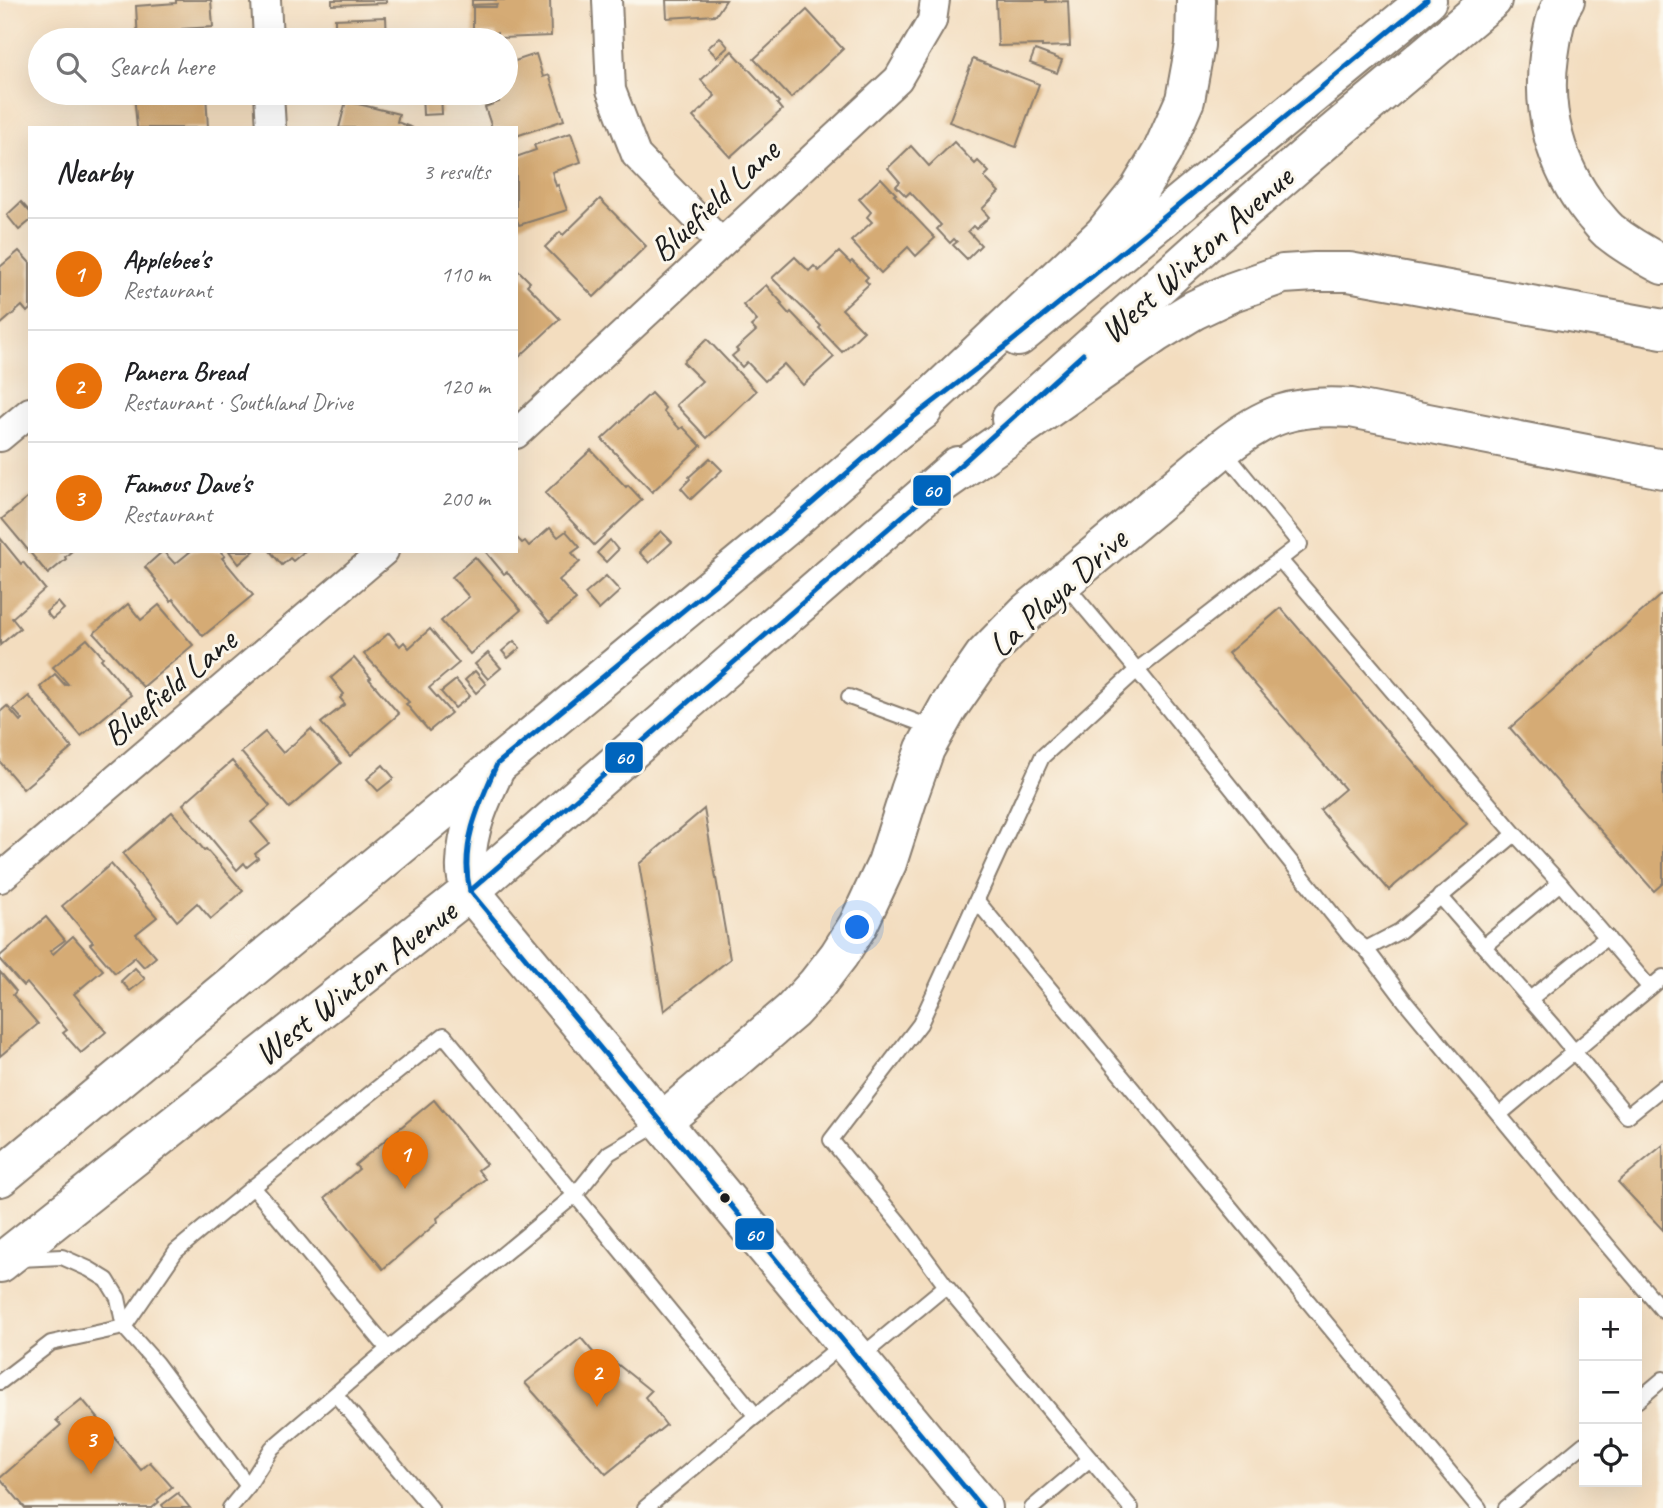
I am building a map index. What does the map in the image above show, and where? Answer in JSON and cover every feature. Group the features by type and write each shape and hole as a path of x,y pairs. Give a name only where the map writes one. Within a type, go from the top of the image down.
{"main road":[{"path":"898,429 1104,234 1138,192 1162,152 1185,100 1195,45 1195,0"},
{"name":"West Winton Avenue","path":"0,1177 786,526 898,429 1116,257 1427,0"},
{"name":"West Winton Avenue","path":"2,1262 470,891 934,488 1224,228 1492,0"},
{"path":"1565,0 1558,10 1547,70 1547,104 1553,137 1577,190 1606,229 1639,253 1663,265"},
{"path":"934,488 1156,333 1232,292 1283,274 1349,272 1663,329"},
{"name":"La Playa Drive","path":"662,1122 792,1011 839,955 858,925 883,873 916,771 936,729 984,656 1027,612 1252,426 1284,412 1301,408 1335,407 1663,469"},
{"path":"497,764 475,811 468,842 465,867 470,891 982,1508"}],"street":[{"path":"266,0 267,28"},
{"path":"607,0 611,90 636,155 721,243"},
{"name":"Bluefield Lane","path":"518,432 898,79 932,22 935,0"},
{"path":"270,105 271,126"},
{"path":"0,437 28,414"},
{"name":"Bluefield Lane","path":"0,878 382,553"}],"lane":[{"path":"1131,1508 1038,1399 946,1286 901,1224 831,1140 920,1024 1042,757 1138,670 1300,544 1222,449"},
{"path":"1280,561 1650,988"},
{"path":"1063,582 1138,670 1350,936 1366,949 1405,1001 1663,1311"},
{"path":"849,697 936,729"},
{"path":"1366,949 1400,931 1515,834"},
{"path":"1484,946 1560,883"},
{"path":"1440,896 1628,1116 1663,1087"},
{"path":"977,901 1479,1508"},
{"path":"1530,999 1607,937"},
{"path":"1500,1114 1663,977"},
{"path":"0,1382 51,1343 124,1326 176,1251 444,1035 755,1416"},
{"path":"230,1508 248,1486 272,1448 575,1195 609,1153 662,1122"},
{"path":"253,1187 388,1349"},
{"path":"2,1262 62,1257 107,1280 118,1298 124,1326 156,1363 248,1486"},
{"path":"645,1508 755,1416 946,1286"},
{"path":"1642,1397 1663,1379"},
{"path":"336,1395 431,1508"},
{"path":"1506,1508 1579,1448"},
{"path":"1032,1508 1090,1459"}],"building":[{"path":"176,0 211,0 213,27 137,28 136,6 176,3"},
{"path":"332,0 386,0 386,3 332,5"},
{"path":"472,0 550,0 551,36 518,37 518,28 473,28 473,7 496,7 497,4 472,5"},
{"path":"666,0 726,0 716,15 667,18"},
{"path":"996,0 1068,1 1070,46 998,46"},
{"path":"807,10 843,49 791,98 754,59"},
{"path":"386,17 386,28 335,28 335,19"},
{"path":"720,37 728,47 717,57 708,48"},
{"path":"1035,50 1062,60 1057,73 1030,63"},
{"path":"732,51 779,102 777,104 782,110 730,157 693,117 715,96 701,80"},
{"path":"536,54 543,77 549,75 564,120 518,135 518,126 491,126 485,107 518,105 518,60"},
{"path":"973,59 1039,84 1016,147 949,122"},
{"path":"135,105 207,105 208,126 137,126"},
{"path":"345,105 362,105 399,114 397,122 408,126 340,126"},
{"path":"423,105 442,105 442,114 423,115"},
{"path":"571,133 581,162 552,172 567,210 519,225 518,156 536,150 534,145"},
{"path":"954,142 975,164 978,161 989,172 984,177 999,192 982,209 989,217 976,229 973,226 968,231 981,245 967,259 953,245 957,242 954,239 950,243 937,229 941,225 910,192 906,196 896,186 900,182 888,168 911,146 929,166"},
{"path":"881,178 935,238 916,256 908,247 881,273 851,241 872,222 867,217 871,212 859,199"},
{"path":"600,199 646,246 594,297 545,247 560,232 563,235"},
{"path":"21,202 28,210 28,223 19,230 7,215"},
{"path":"19,251 28,261 28,311 22,306 0,325 0,267"},
{"path":"839,252 868,277 865,280 869,284 842,309 864,331 842,352 819,328 821,326 772,278 795,257 809,271 814,266 819,271"},
{"path":"518,270 530,282 527,285 560,319 518,358"},
{"path":"766,285 789,314 791,312 834,357 803,385 784,364 765,381 747,362 742,367 732,356 756,331 751,326 757,321 743,305"},
{"path":"707,339 756,391 707,438 676,405 702,381 683,362"},
{"path":"651,393 665,408 663,411 701,446 652,492 602,439"},
{"path":"591,450 642,500 594,545 545,493"},
{"path":"710,458 722,470 691,499 681,488"},
{"path":"28,498 28,550 2,519"},
{"path":"550,528 558,537 566,531 580,547 572,553 580,562 559,580 576,600 549,622 507,572 504,574 487,553 518,553 518,539 529,546"},
{"path":"661,531 672,542 649,563 639,552"},
{"path":"0,538 45,589 12,618 20,628 0,645"},
{"path":"610,540 618,550 606,562 597,553"},
{"path":"30,553 70,553 66,559 48,574"},
{"path":"161,553 165,553 175,564 189,553 222,553 225,556 222,558 253,595 203,636 145,567"},
{"path":"231,553 252,553 239,564"},
{"path":"272,553 303,553 293,561 290,558 282,565"},
{"path":"475,557 521,610 470,654 441,621 469,597 452,577"},
{"path":"606,576 620,591 599,610 585,594"},
{"path":"1663,593 1663,883 1654,891 1510,728"},
{"path":"58,602 64,609 52,619 46,612"},
{"path":"128,604 141,620 159,605 193,645 143,687 94,633"},
{"path":"1281,608 1467,824 1389,890 1320,810 1345,789 1228,653"},
{"path":"430,629 459,663 429,688 451,713 429,731 406,704 409,702 364,654 389,633 400,646 404,642 409,648"},
{"path":"87,639 131,695 81,736 40,687 55,674 65,685 68,684 53,667"},
{"path":"514,641 520,648 508,658 502,651"},
{"path":"488,653 501,668 488,679 475,664"},
{"path":"354,658 399,714 350,756 321,723 345,704 340,698 344,694 331,678"},
{"path":"475,671 486,684 476,693 465,680"},
{"path":"456,680 470,696 455,708 441,692"},
{"path":"29,696 72,748 23,789 0,762 0,712 7,706 21,722 23,720 13,709"},
{"path":"311,729 341,763 289,808 241,752 265,732 283,753"},
{"path":"232,761 270,806 251,822 269,843 255,854 258,858 247,867 244,863 237,870 183,804"},
{"path":"383,765 394,778 378,791 367,779"},
{"path":"704,809 730,959 664,1011 639,864"},
{"path":"172,812 243,891 211,919 197,903 177,921 123,854"},
{"path":"111,864 157,917 136,934 156,957 144,967 135,957 115,973 62,906"},
{"path":"46,917 65,940 50,951 53,954 73,936 103,970 74,994 106,1032 81,1053 63,1033 67,1030 27,983 23,986 0,960 0,956"},
{"path":"135,968 145,979 130,991 121,981"},
{"path":"0,972 16,991 13,995 38,1024 0,1056"},
{"path":"434,1100 486,1164 478,1170 485,1179 437,1218 438,1222 383,1269 325,1198 359,1169 355,1165"},
{"path":"1663,1145 1663,1230 1618,1182"},
{"path":"581,1338 604,1365 611,1359 651,1391 645,1397 666,1425 606,1474 525,1383"},
{"path":"82,1399 141,1470 150,1462 172,1487 152,1508 25,1508 0,1478 61,1425 56,1420"},
{"path":"178,1493 190,1508 164,1508 162,1505"}],"transit line":[{"name":"60","path":"982,1508 470,891 467,858 473,826 497,764 786,526 898,429 1116,257 1427,0"},
{"name":"60","path":"470,891 935,488 1083,354"}],"place":[{"name":"Applebee's","path":"405,1189"},
{"name":"Panera Bread","path":"597,1407"},
{"name":"Famous Dave's","path":"91,1474"}]}
